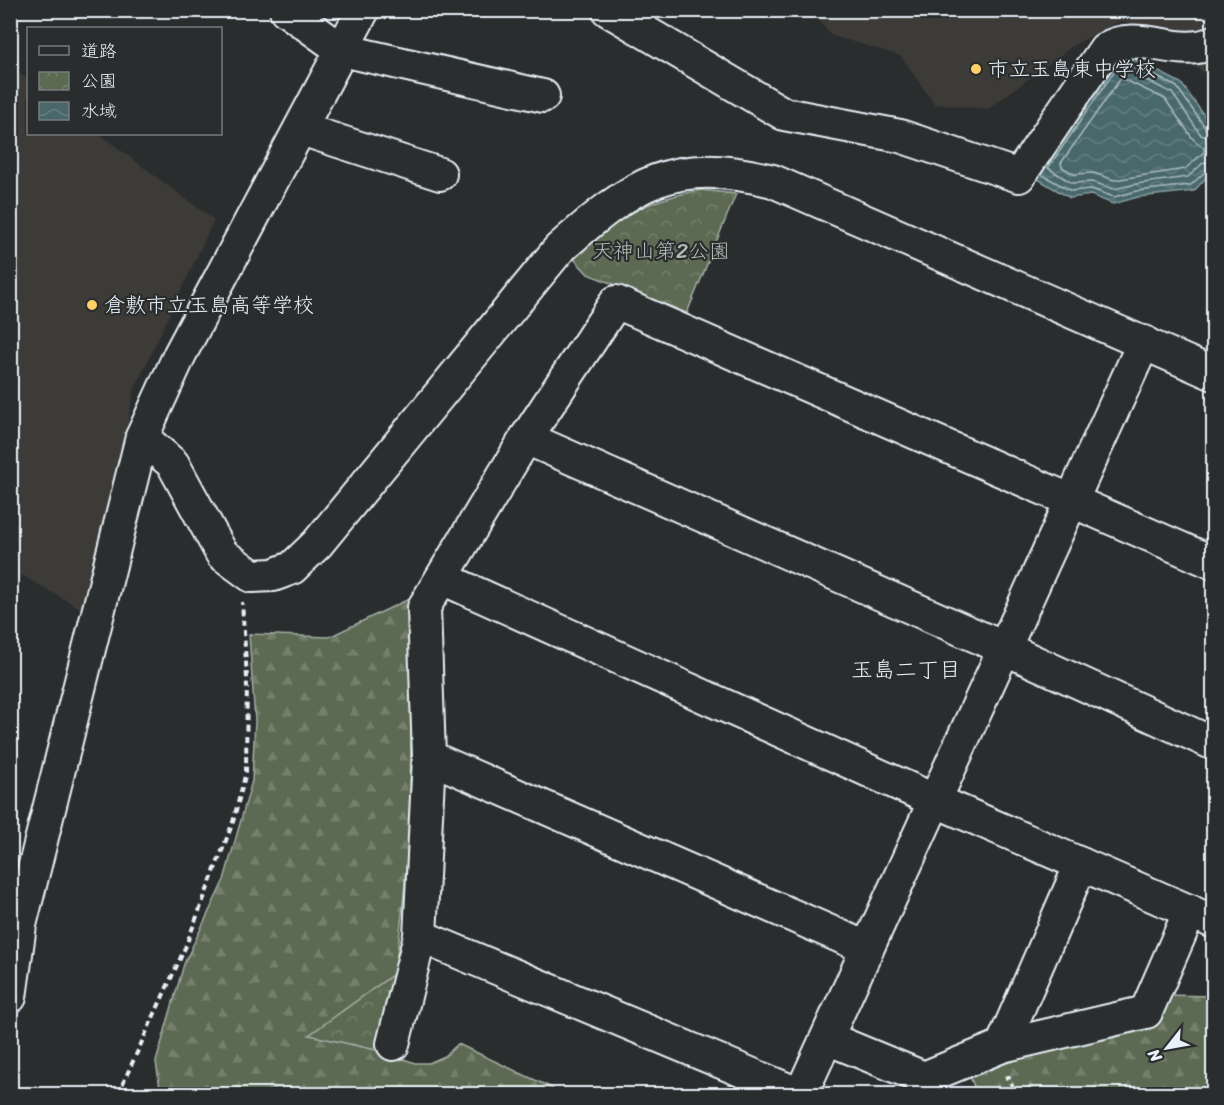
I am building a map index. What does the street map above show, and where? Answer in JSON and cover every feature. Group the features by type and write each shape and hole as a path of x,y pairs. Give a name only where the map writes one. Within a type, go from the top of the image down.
{"street":[{"path":"286,10 342,50 543,96"},
{"path":"10,997 20,925 142,437 180,354 363,10"},
{"path":"608,10 784,114 900,136 1019,176 1105,49 1116,42 1128,41 1151,42 1183,49 1214,42"},
{"path":"301,129 440,174"},
{"path":"142,437 173,464 222,554 252,576 273,575 292,568 317,544 559,249 605,209 636,188 676,175 706,171 741,173 773,181 1214,374"},
{"path":"393,1044 420,936 429,757 424,607 526,438 616,302 1214,563"},
{"path":"420,936 800,1095 1006,649 1071,500 1144,342"},
{"path":"526,438 1006,649 1214,744"},
{"path":"442,578 936,801 1202,917 1146,1012 1002,1046 924,1078 827,1038"},
{"path":"429,757 867,948"},
{"path":"1002,1046 1081,864"}],"path":[{"path":"118,1095 185,948 233,822 246,772 248,678 237,565"}],"shaded area":[{"name":"市立玉島東中学校","path":"813,11 1213,11 1213,81 1148,28 1121,21 1074,45 988,109 934,104 901,56 830,35"},
{"name":"倉敷市立玉島高等学校","path":"10,66 27,79 27,135 100,135 214,220 134,390 111,513 87,612 21,575 11,589"}],"green space":[{"name":"天神山第2公園","path":"702,190 736,194 687,313 588,274 574,259 604,232 646,205"},
{"path":"409,599 410,787 401,928 394,974 310,1035 381,1051 415,1063 429,1063 445,1056 458,1044 550,1087 559,1094 161,1094 156,1062 184,964 224,880 252,781 255,721 249,634 329,637"},
{"path":"394,974 381,1051 309,1035"},
{"path":"1163,995 1213,996 1213,1094 968,1094 976,1091 967,1070"}],"water":[{"path":"1110,52 1128,56 1181,83 1213,128 1213,170 1194,191 1138,197 1113,204 1091,195 1070,198 1031,175"}],"place":[{"name":"市立玉島東中学校","path":"976,69"},
{"name":"倉敷市立玉島高等学校","path":"92,305"}],"district":[{"name":"玉島二丁目","path":"906,669"}]}
